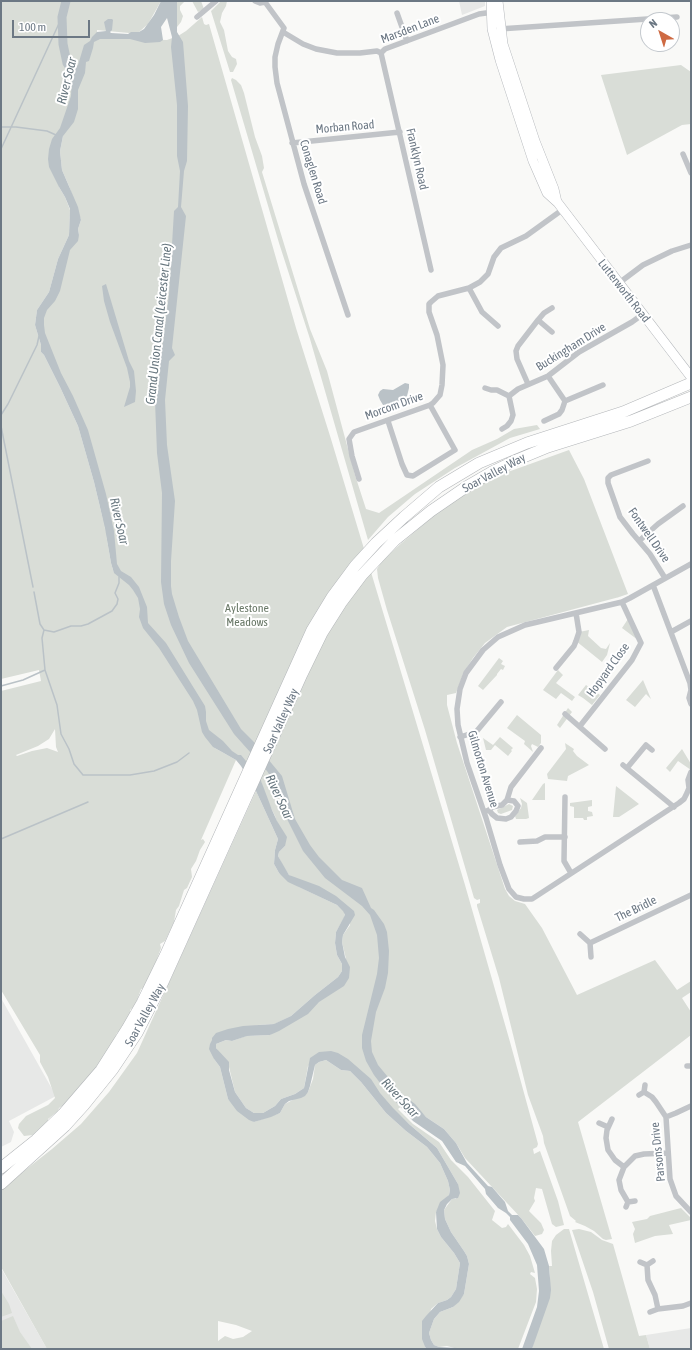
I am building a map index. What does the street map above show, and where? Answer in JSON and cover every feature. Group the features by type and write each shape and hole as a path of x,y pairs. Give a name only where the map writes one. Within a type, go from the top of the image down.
{"highway":[{"name":"Soar Valley Way","path":"359,571 376,543 404,517 439,487 479,463 527,443 624,412 691,383"},
{"name":"Soar Valley Way","path":"1,1168 36,1140 63,1114 89,1085 117,1047 142,1003 241,798 266,744 312,630 332,597 359,571 382,554 395,540 431,511 466,487 499,468 548,447 631,421 691,397"},
{"name":"Soar Valley Way","path":"1,1184 65,1126 113,1069 134,1038 163,982 241,798"}],"main road":[{"name":"Lutterworth Road","path":"491,1 495,12 500,60 533,161 560,206 691,377"},
{"name":"Lutterworth Road","path":"495,12 498,1"}],"street":[{"path":"197,17 216,1"},
{"path":"255,1 260,3 267,1 284,27 283,32"},
{"name":"Marsden Lane","path":"283,32 303,44 316,49 337,53 377,51 381,53 385,49 479,14 495,12"},
{"path":"397,13 407,41"},
{"path":"497,29 640,19"},
{"name":"Conaglen Road","path":"283,32 276,51 275,67 277,83 304,184 348,315"},
{"name":"Franklyn Road","path":"381,53 431,270"},
{"name":"Morban Road","path":"292,143 400,132"},
{"path":"683,154 691,172"},
{"name":"Morcom Drive","path":"359,479 352,456 349,439 354,432 430,406 440,395 443,365 437,335 429,312 429,304 438,296 475,285 484,278 490,269 494,257 501,248 526,236 560,206"},
{"path":"619,283 643,265 672,251 691,246"},
{"path":"469,288 482,312 489,320 498,326"},
{"path":"528,384 519,365 516,351 520,341 544,313 552,308"},
{"name":"Buckingham Drive","path":"509,396 518,389 548,376 579,352 632,322 643,314"},
{"path":"538,320 552,332"},
{"path":"548,376 565,401"},
{"path":"544,421 559,414 565,401 603,385"},
{"path":"485,388 497,390 509,396 513,415 511,421 502,429"},
{"path":"388,421 402,464 407,475 413,476 455,450 430,406"},
{"name":"Fontwell Drive","path":"648,461 611,474 608,478 608,486 620,516 632,534 650,554 665,578"},
{"path":"639,541 663,520 683,506"},
{"name":"Gilmorton Avenue","path":"691,564 622,602 525,625 498,637 483,650 466,673 457,703 457,717 460,737 467,764 487,811 500,865 509,889 516,897 532,899 674,807 684,799 687,793 689,788 688,780 691,772"},
{"path":"653,585 690,683 691,690 689,698 691,704"},
{"name":"Hopyard Close","path":"580,726 632,660 641,643 622,602"},
{"path":"556,668 574,646 576,641 579,630 576,613"},
{"path":"671,632 691,621"},
{"path":"460,737 476,732 501,702"},
{"path":"565,714 605,749"},
{"path":"652,750 646,745 625,766 674,807"},
{"path":"507,800 514,801 518,806 511,817 506,819 497,818 487,811 492,807 502,805 507,800 511,787 541,748"},
{"path":"565,797 565,863 571,874"},
{"path":"520,842 537,841 545,837 564,837"},
{"name":"The Bridle","path":"590,943 691,895"},
{"path":"580,934 590,943 591,956"},
{"name":"Parsons Drive","path":"643,1091 652,1097 666,1117 671,1184 676,1196 691,1212"},
{"path":"666,1117 676,1114 691,1106"},
{"path":"612,1119 608,1127 606,1138 608,1150 615,1160 624,1167"},
{"path":"599,1123 608,1127"},
{"path":"635,1201 627,1205 621,1190 619,1180 624,1167 635,1156 668,1153"},
{"path":"647,1265 653,1261"},
{"path":"640,1262 647,1265"},
{"path":"647,1265 648,1280 655,1296 658,1309"},
{"path":"650,1312 658,1309 683,1306 691,1303"}],"shaded area":[{"path":"459,1 485,1 485,6 462,15"},
{"path":"1,998 56,1096 9,1121 14,1132 11,1142 1,1147"},
{"path":"1,1268 47,1349 1,1349"},
{"path":"691,1328 691,1349 650,1349 646,1335"}],"green space":[{"name":"Aylestone Meadows","path":"1,1 161,1 148,24 139,32 129,33 97,30 97,38 167,40 186,31 202,17 204,24 209,24 296,328 331,439 465,885 538,1144 537,1147 533,1149 534,1154 540,1151 558,1201 564,1225 556,1227 552,1224 542,1189 536,1188 534,1198 535,1201 529,1211 541,1223 544,1230 542,1234 535,1236 521,1218 465,1158 456,1143 444,1129 426,1117 409,1100 398,1109 413,1124 439,1142 451,1160 468,1177 495,1211 492,1220 502,1228 506,1227 508,1224 524,1245 530,1256 535,1273 531,1272 530,1274 535,1278 537,1289 536,1302 518,1349 458,1349 447,1346 439,1347 434,1345 431,1340 429,1333 434,1319 440,1312 453,1307 464,1294 469,1264 467,1256 451,1232 445,1219 444,1210 452,1199 456,1199 458,1184 437,1148 332,1053 308,1066 304,1088 295,1094 281,1099 275,1106 263,1113 254,1113 246,1108 235,1092 229,1067 216,1048 216,1044 226,1040 232,1041 246,1036 270,1035 342,986 346,959 342,942 343,935 350,925 349,908 289,875 278,856 279,852 285,846 275,816 266,798 260,778 238,758 213,747 236,760 201,840 203,839 205,842 191,869 192,877 187,888 184,890 179,906 176,910 174,922 165,941 160,944 161,948 153,970 144,988 141,989 135,1006 130,1010 130,1013 120,1031 117,1033 109,1051 88,1079 85,1080 68,1102 59,1108 58,1111 48,1119 48,1122 40,1131 37,1131 33,1135 24,1136 18,1128 19,1124 26,1116 48,1105 55,1098 48,1077 40,1062 40,1055 1,990 1,691 41,681 39,670 1,679","holes":["57,133 63,136 60,151 62,170 81,220 78,229 79,235 67,254 39,323 87,440 104,524 78,426 60,387 44,355 41,352 41,345 35,325 37,310 49,292 58,259 69,235 70,210 59,187","106,532 114,573 111,563","55,729 56,747 58,752 47,748 16,755 38,746 49,739"]},
{"path":"177,1 185,1 180,6 183,16 177,27 176,10"},
{"path":"192,1 201,1 204,9 198,12"},
{"path":"221,1 227,1 220,22 224,30 228,51 232,57 236,59 237,64 233,72 230,72 211,11"},
{"path":"681,65 691,72 691,124 682,125 627,155 601,75"},
{"path":"232,78 241,85 244,93 255,137 262,156 264,168 262,172 310,329 327,371 355,475 366,509 379,513 472,450 497,439 514,429 537,425 540,429 510,438 455,468 415,494 388,517 368,540 310,339 279,243 231,80"},
{"path":"569,450 584,479 628,594 507,627 485,643 473,658 463,674 456,693 447,695 447,705 457,743 505,889 509,896 515,901 525,904 542,928 577,995 655,960 677,990 691,981 691,992 682,998 691,1012 691,1035 578,1122 612,1239 606,1240 594,1231 575,1222 576,1221 570,1216 544,1143 543,1136 528,1095 499,978 477,906 477,904 480,903 480,899 477,900 474,898 425,730 387,610 377,569 382,561 397,547 438,512 462,495 501,473 505,473"},
{"path":"628,619 638,640 622,628"},
{"path":"589,630 588,636 601,648 606,649 610,643 607,655 602,662 576,641 579,632"},
{"path":"499,658 503,661 501,664 505,666 503,670 501,669 483,690 478,686"},
{"path":"558,670 563,675 556,683 575,697 572,701 561,693 556,699 543,690"},
{"path":"643,680 651,699 646,694 635,707 626,700"},
{"path":"586,685 600,695 592,705 578,695"},
{"path":"568,708 572,712 560,728 557,725"},
{"path":"517,715 541,735 541,743 538,747 532,744 531,746 533,752 524,744 525,741 507,728"},
{"path":"500,737 513,748 508,756 495,745 491,750 486,750 483,738 493,745"},
{"path":"565,743 574,749 573,751 577,756 589,765 568,776 567,781 548,779 547,774 566,749"},
{"path":"682,749 691,764 691,770 678,761 670,772 666,768"},
{"path":"545,783 545,800 532,800 543,784"},
{"path":"616,786 639,804 619,817 613,817"},
{"path":"256,791 278,839 275,850 274,864 279,873 299,887 337,905 344,911 345,916 336,932 335,943 337,955 342,964 342,971 338,977 291,1016 275,1024 258,1025 213,1040 214,1059 220,1067 228,1099 254,1122 280,1113 285,1104 308,1092 313,1079 315,1065 319,1062 326,1060 341,1070 350,1071 386,1113 427,1147 440,1163 448,1181 450,1190 449,1195 436,1212 435,1221 441,1237 460,1263 456,1289 451,1297 438,1303 431,1309 426,1349 47,1349 1,1267 1,1189 81,1124 109,1092 137,1053","holes":["218,1321 236,1325 252,1331 243,1337 233,1339 225,1336 218,1341"]},
{"path":"520,798 527,803 529,818 516,819 515,816 522,804"},
{"path":"592,800 592,806 588,807 588,811 592,812 593,816 587,817 587,820 584,820 583,818 574,818 574,807 570,806 570,803"},
{"path":"509,804 513,806 512,810 501,814 498,813 497,810"},
{"path":"681,1208 691,1218 691,1220 669,1225 673,1234 655,1236 635,1243 633,1234 635,1229 632,1222 647,1219 650,1216"},
{"path":"564,1229 569,1229 604,1349 532,1349 550,1277 549,1266 552,1266 552,1241 556,1235"},
{"path":"579,1229 591,1232 602,1240 613,1244 639,1336 646,1335 650,1349 609,1349 593,1292 572,1230"},
{"path":"1,1291 9,1304 12,1313 1,1317"},
{"path":"13,1316 20,1332 32,1349 1,1349 1,1321"}],"water":[{"name":"River Soar","path":"161,1 177,1 177,32 183,42 188,106 187,161 184,171 181,207 186,216 172,348 175,355 169,361 165,400 167,445 175,501 171,561 172,594 188,641 241,729 282,776 295,819 310,845 319,857 342,880 362,888 371,908 384,924 387,932 389,951 388,973 385,988 376,1012 371,1041 372,1052 378,1065 402,1094 415,1104 426,1117 444,1129 456,1143 467,1163 505,1202 508,1211 512,1215 518,1215 521,1218 544,1249 549,1266 551,1290 550,1298 532,1349 522,1349 537,1307 539,1291 537,1265 528,1244 510,1220 510,1217 498,1208 486,1194 485,1189 465,1166 456,1162 442,1141 413,1121 387,1092 374,1075 366,1061 362,1048 362,1035 377,974 379,958 377,935 370,915 362,906 325,878 303,851 286,817 275,783 267,771 234,734 189,663 171,625 164,604 161,582 162,493 157,453 155,401 169,295 174,211 178,207 180,171 177,156 177,105 171,47 172,37 167,18 161,27 163,40 160,42 145,43 130,39 100,39 94,42 89,61 86,62 85,73 78,90 78,109 74,122 63,136 60,151 62,170 78,207 81,220 78,229 79,235 78,241 70,250 60,291 55,301 47,310 44,318 45,333 61,373 88,430 106,494 114,531 117,564 121,571 131,577 139,587 147,607 148,623 166,643 205,706 206,721 209,730 223,741 232,751 238,755 241,755 260,778 277,821 287,837 285,846 279,852 278,856 289,875 319,886 336,896 354,911 355,915 343,935 342,942 345,957 350,967 349,978 344,986 319,1002 308,1014 279,1031 270,1035 247,1036 232,1041 226,1040 216,1044 216,1048 229,1062 229,1070 235,1092 246,1108 254,1113 263,1113 275,1106 281,1099 295,1094 304,1088 310,1058 319,1052 331,1051 338,1053 348,1059 371,1079 380,1093 393,1108 437,1148 458,1184 460,1193 458,1198 452,1199 447,1204 444,1210 445,1219 451,1232 467,1256 469,1264 464,1294 459,1302 453,1307 440,1312 434,1319 429,1333 434,1345 458,1349 426,1349 422,1339 422,1321 438,1303 451,1297 456,1289 460,1263 437,1229 436,1212 440,1202 449,1195 450,1190 448,1181 440,1163 427,1147 386,1113 350,1071 341,1070 326,1060 315,1065 310,1086 305,1096 289,1101 285,1104 280,1113 271,1117 254,1122 249,1120 237,1111 228,1099 220,1067 209,1049 212,1038 216,1033 243,1026 274,1024 291,1016 338,977 342,971 342,964 337,955 335,943 336,932 345,915 337,905 288,882 279,873 274,864 275,850 278,839 256,791 236,760 213,747 205,737 202,732 197,710 193,701 159,648 143,628 139,617 140,609 138,598 129,585 114,573 94,482 78,426 44,355 41,352 41,345 35,325 37,310 49,292 58,259 69,235 70,209 49,167 48,159 52,139 60,128 71,96 72,76 67,63 75,69 78,65 84,45 90,41 97,32 106,31 104,22 108,19 113,20 111,33 128,34 131,32 139,32 144,29 154,15"},
{"path":"106,284 129,361 134,371 136,391 135,402 124,407 130,382 127,368 104,301 102,286"},
{"path":"405,383 409,384 409,388 407,396 401,405 388,407 383,405 378,395 380,391 383,389 393,390"}],"waterway":[{"name":"River Soar","path":"66,1 62,17 63,44 67,63 73,72"},
{"path":"1,149 62,17"},
{"path":"1,127 16,127 47,131 56,135"},
{"path":"1,415 37,345 39,336"},
{"path":"1,426 33,587"},
{"path":"1,686 23,680 45,670 42,638 44,630 54,632 71,626 81,626 88,624 112,611 117,604 118,599 115,593 119,583 119,577"},
{"path":"34,592 40,624 44,630"},
{"path":"45,670 57,705 61,734 69,749 74,764 83,775 130,775 154,771 177,762 189,753"},
{"path":"1,839 88,802"}],"water label":[{"name":"Grand Union Canal (Leicester Line)","path":"159,324"}]}
